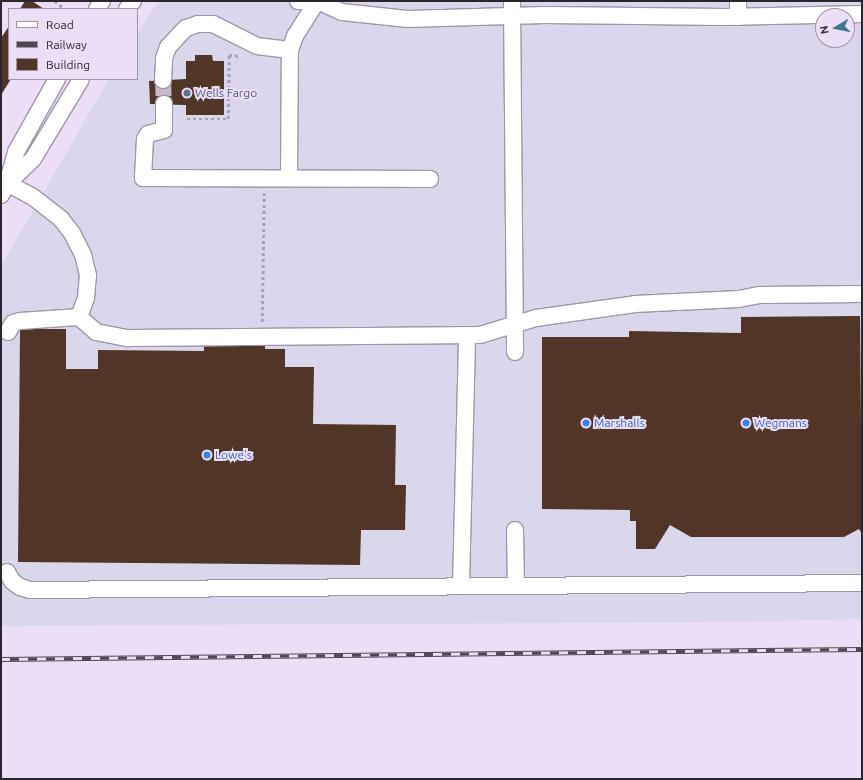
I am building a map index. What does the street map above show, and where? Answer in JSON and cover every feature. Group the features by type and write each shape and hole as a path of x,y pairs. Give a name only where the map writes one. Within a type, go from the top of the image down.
{"street":[{"path":"298,1 310,1"},
{"path":"289,178 290,50 295,36 317,1 342,12 388,18 512,17 738,9 862,14"},
{"path":"512,1 515,352"},
{"path":"163,80 164,58 168,47 186,28 198,24 212,24 257,46 290,50"},
{"path":"3,186 16,152 56,80"},
{"path":"3,186 33,160 80,80"},
{"path":"164,104 164,130 148,134 145,138 143,178 430,179"},
{"path":"3,186 32,197 61,219 72,232 83,255 88,275 86,298 79,317"},
{"path":"8,332 13,323 20,321 79,317 96,332 128,338 480,335 514,323 635,304 739,299 759,295 862,294"},
{"path":"461,586 467,335"},
{"path":"515,530 516,585"},
{"path":"7,572 12,581 30,590 862,583"}],"path":[{"path":"55,1 63,8"},
{"path":"187,119 228,119 229,49"}],"shaded area":[{"path":"159,1 862,1 862,619 727,622 1,626 1,266 108,80 138,80 138,32"}],"building":[{"path":"25,1 32,1 42,8 21,8"},
{"path":"8,28 8,80 10,80 1,95 1,38"},
{"name":"Wells Fargo","path":"195,55 212,55 213,61 224,61 224,115 186,115 186,105 150,104 149,81 186,79 186,61 195,61"},
{"name":"Wegmans","path":"860,316 862,534 859,529 844,537 691,537 670,525 655,549 636,549 636,521 630,521 630,510 542,509 542,337 629,337 629,331 741,333 741,317"},
{"name":"Lowe's","path":"20,329 66,329 66,369 98,369 98,350 204,351 204,340 265,340 265,349 285,349 285,367 314,367 313,424 396,425 395,485 406,485 405,530 361,530 360,565 18,562"}],"tunnel":[{"path":"163,80 164,104"}],"railway":[{"path":"1,659 862,649"}],"place":[{"name":"Wells Fargo","path":"187,93"},
{"name":"Marshalls","path":"586,423"},
{"name":"Wegmans","path":"746,423"},
{"name":"Lowe's","path":"207,455"}]}
